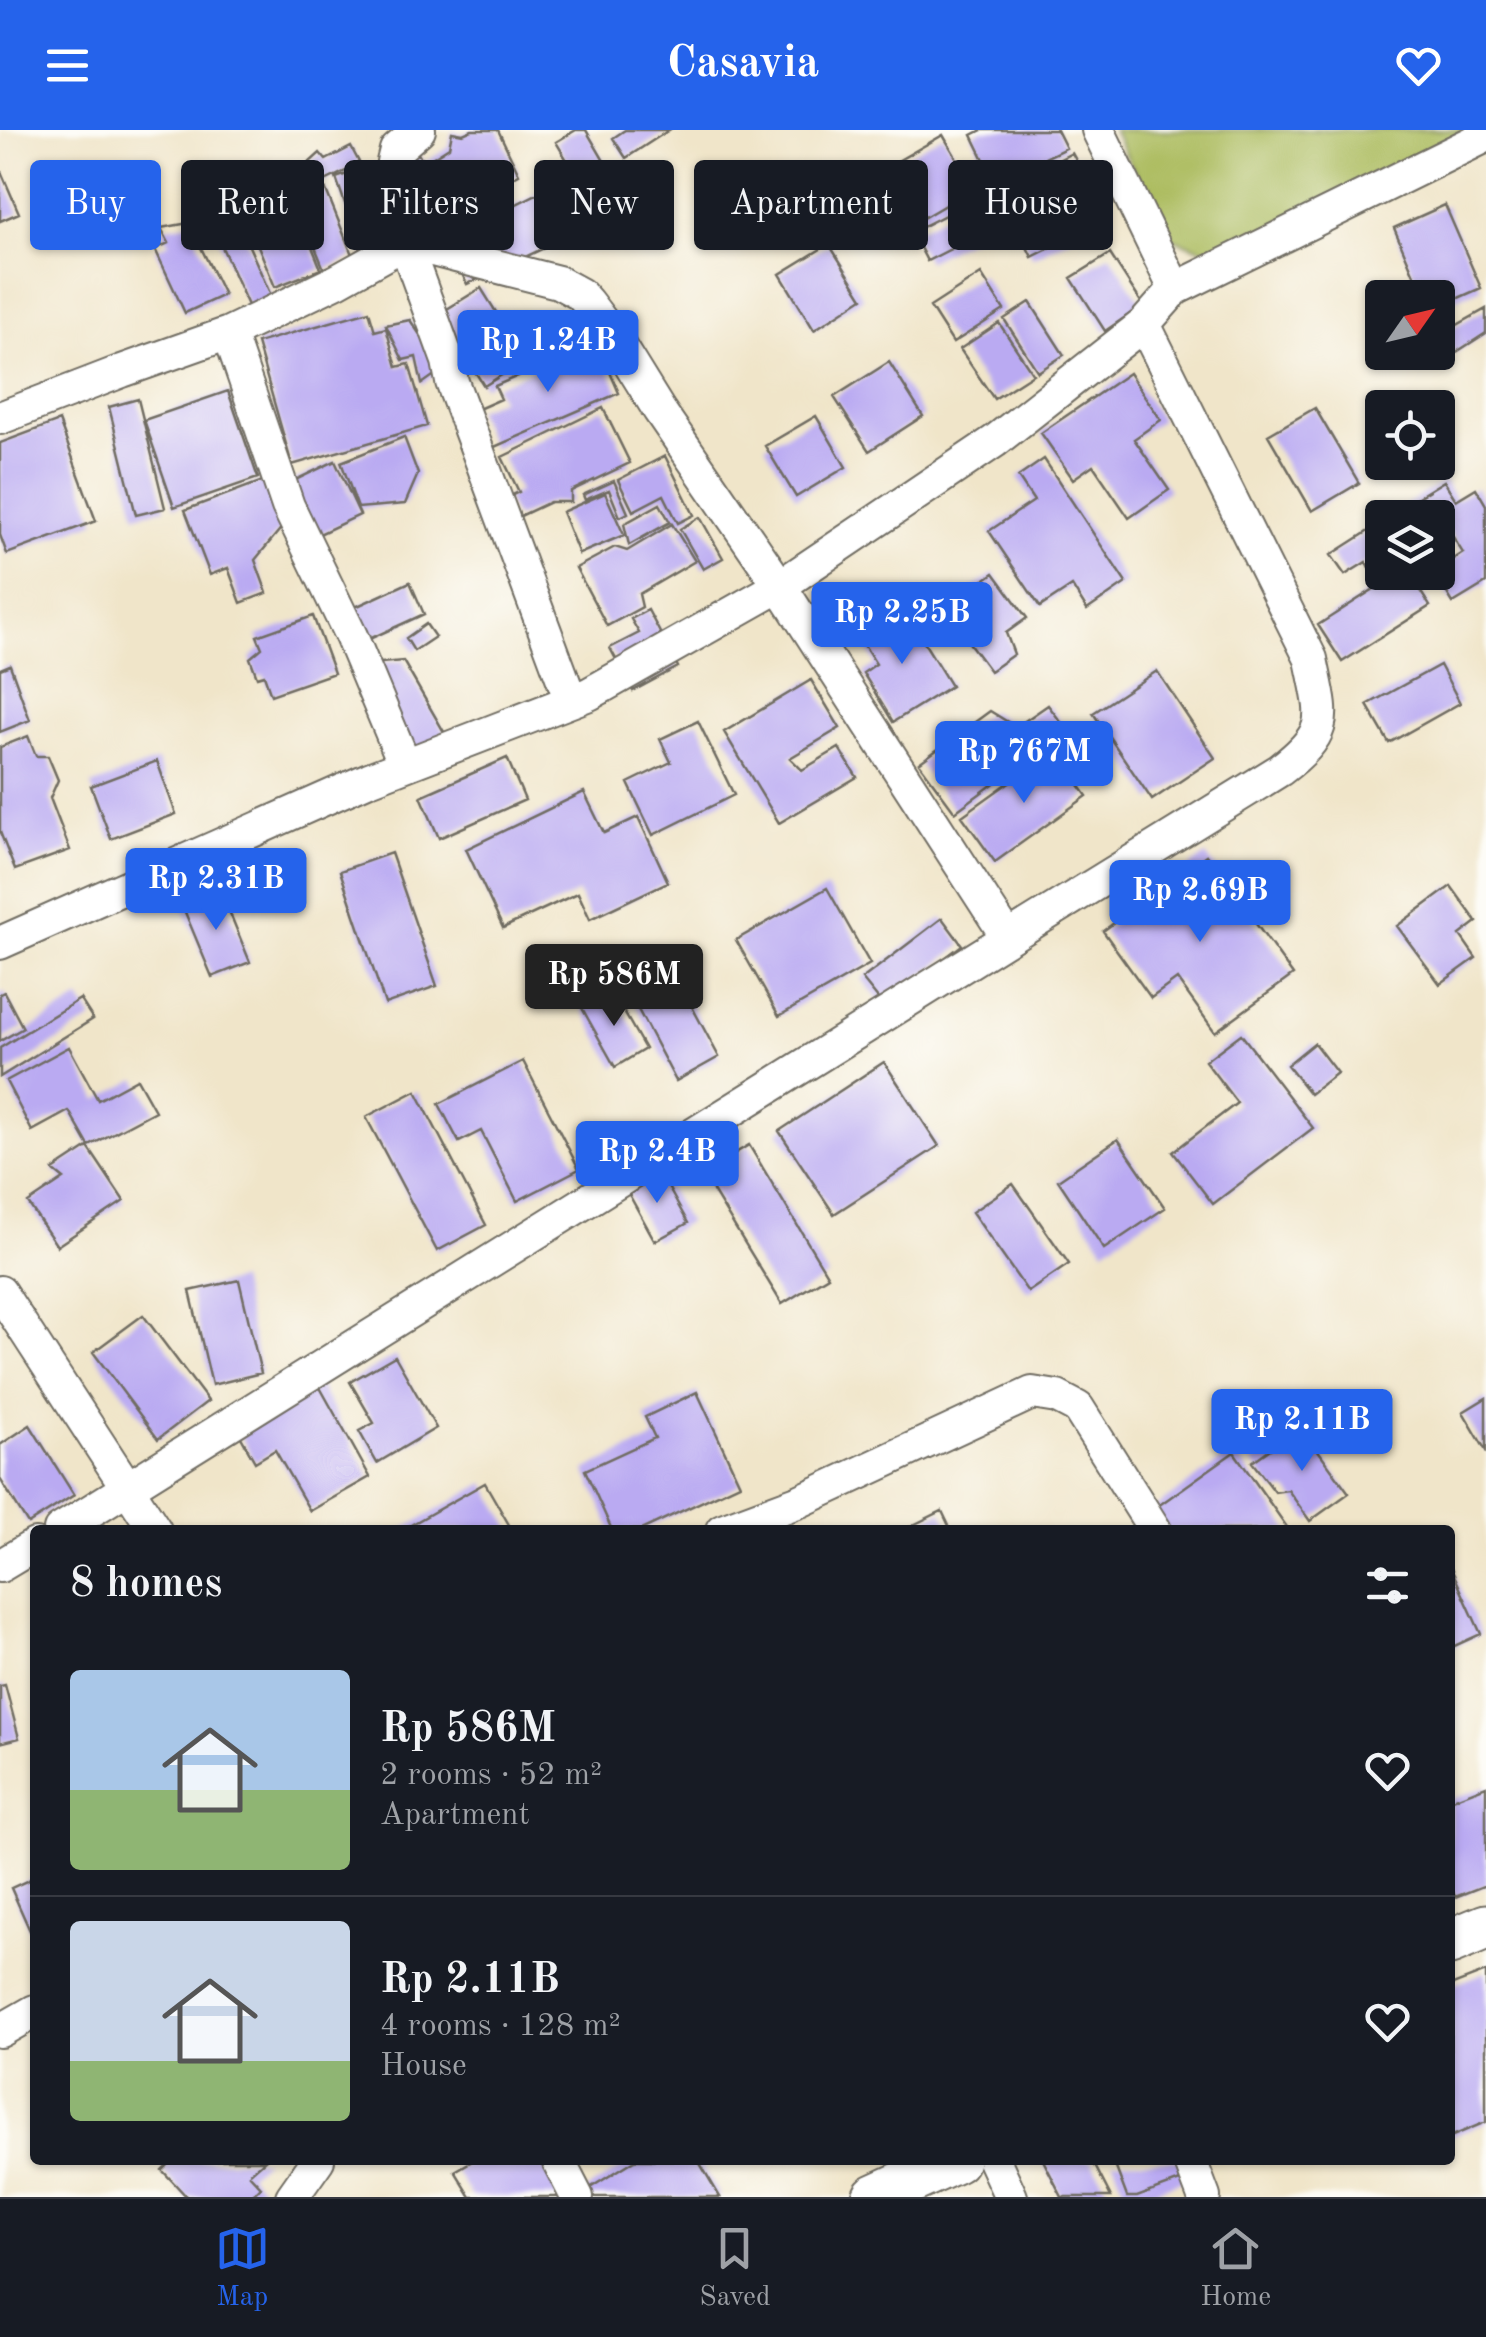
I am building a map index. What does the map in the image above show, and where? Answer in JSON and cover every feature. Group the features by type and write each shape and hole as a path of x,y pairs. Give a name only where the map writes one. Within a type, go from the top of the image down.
{"main road":[{"path":"1455,1940 1486,1927"},
{"path":"875,2197 945,2165"}],"street":[{"path":"394,160 396,150 419,130"},
{"path":"1098,130 1175,289"},
{"path":"0,944 369,779 589,694 780,586 994,441 1144,324 1175,289 1486,136"},
{"path":"0,418 229,333 393,250"},
{"path":"408,250 452,382 571,701"},
{"path":"433,250 558,282 580,294 614,338 780,586 1008,938"},
{"path":"68,1525 1304,752 1317,736 1322,711 1310,659 1144,324"},
{"path":"229,333 288,506 351,636 404,765"},
{"path":"0,1292 153,1525"},
{"path":"735,1525 800,1501 1032,1393 1058,1396 1078,1408 1152,1525"},
{"path":"0,1566 30,1548"},
{"path":"0,2031 30,2014"},
{"path":"292,2197 314,2165"},
{"path":"561,2165 578,2197"},
{"path":"996,2165 1011,2197"},
{"path":"1192,2165 1204,2197"}],"green space":[{"path":"1113,130 1470,130 1217,255 1168,237"}],"building":[{"path":"498,130 512,160 429,160 449,147 452,132"},
{"path":"576,130 586,130 604,160 567,160 556,142"},
{"path":"625,130 669,130 626,158 613,138"},
{"path":"982,130 1057,130 1066,148 1041,160 984,160 972,135"},
{"path":"943,135 958,160 948,160 948,203 928,215 928,160 899,160"},
{"path":"413,146 422,160 396,160 395,158"},
{"path":"351,147 358,160 344,160 344,172 324,182 324,160 312,160 320,153 326,160"},
{"path":"0,169 19,213 0,221"},
{"path":"344,175 344,201 336,178"},
{"path":"324,191 344,235 344,250 350,250 353,257 324,269 316,250 324,250"},
{"path":"534,195 534,250 540,250 467,284 450,250 514,250 514,205"},
{"path":"1445,205 1481,288 1455,299 1455,280 1416,280 1394,228"},
{"path":"948,214 949,250 927,261 921,250 928,250 928,224"},
{"path":"181,224 181,250 202,250 224,295 185,313 155,250 169,243 161,228"},
{"path":"223,250 251,250 273,300 250,310"},
{"path":"260,250 313,250 321,269 275,287"},
{"path":"819,250 833,250 863,298 814,330 780,274"},
{"path":"1110,254 1143,305 1105,331 1071,278"},
{"path":"981,274 1004,310 953,343 930,307"},
{"path":"481,288 526,360 484,386 439,314"},
{"path":"1030,302 1064,355 1038,372 1004,319"},
{"path":"1486,309 1486,333 1455,353 1455,326"},
{"path":"369,311 375,331 386,328 397,367 409,364 427,426 292,465 257,343"},
{"path":"410,320 443,369 422,384 416,357 403,360 386,325"},
{"path":"999,323 1033,374 994,399 960,349"},
{"path":"597,342 619,393 492,448 476,410 501,399 495,386"},
{"path":"889,362 923,416 869,451 834,397"},
{"path":"1129,373 1161,420 1134,439 1169,490 1129,518 1093,465 1073,479 1041,433"},
{"path":"228,391 258,478 174,507 144,420"},
{"path":"138,399 165,508 136,515 109,407"},
{"path":"603,408 630,463 571,491 571,502 550,502 516,518 506,498 519,492 502,457"},
{"path":"1315,408 1359,483 1312,511 1268,435"},
{"path":"816,416 846,467 796,497 765,446"},
{"path":"59,421 96,521 7,554 0,535 0,443"},
{"path":"404,437 418,474 405,504 358,508 341,462"},
{"path":"665,456 694,515 678,523 664,495 633,511 618,480"},
{"path":"1044,459 1126,583 1087,610 1072,586 1040,607 989,531 1034,501 1018,477"},
{"path":"335,461 360,515 313,537 289,483"},
{"path":"265,480 283,526 255,560 267,593 241,603 228,568 210,575 185,510"},
{"path":"614,481 628,513 620,517 609,490 585,500 583,495"},
{"path":"1444,481 1456,500 1476,488 1486,505 1486,583 1453,603 1445,590 1455,590 1455,558 1463,553 1455,540 1455,500 1413,500"},
{"path":"605,493 624,535 579,554 562,512"},
{"path":"660,504 670,522 629,545 624,524"},
{"path":"700,517 723,558 703,569 680,529"},
{"path":"672,524 695,561 639,594 642,607 607,626 576,568 615,547 627,551"},
{"path":"1365,533 1365,563 1345,575 1331,555"},
{"path":"994,573 1027,618 1006,633 1014,654 990,671 944,609"},
{"path":"410,582 424,614 365,641 351,609"},
{"path":"1372,590 1420,590 1430,606 1342,662 1318,625"},
{"path":"648,610 678,667 633,691 610,648 639,633 631,619"},
{"path":"904,610 951,686 893,722 863,673 876,664 859,637"},
{"path":"313,616 334,673 271,695 264,675 257,677 250,658 262,648 257,636"},
{"path":"426,624 435,637 414,651 406,638"},
{"path":"403,661 447,737 404,762 355,677 381,663"},
{"path":"10,665 30,720 0,732 0,669"},
{"path":"1440,665 1460,703 1389,743 1367,705"},
{"path":"1157,671 1215,758 1152,800 1093,713"},
{"path":"811,680 840,728 790,758 802,770 839,748 857,777 779,823 724,732"},
{"path":"1048,705 1067,730 955,812 919,763 990,711 1016,727"},
{"path":"698,721 734,795 653,835 628,783 671,762 660,739"},
{"path":"28,736 36,756 48,756 58,780 50,798 70,850 15,870 0,832 0,747"},
{"path":"1054,750 1087,796 995,862 962,816"},
{"path":"507,758 525,800 439,838 421,796"},
{"path":"157,761 176,814 111,839 91,786"},
{"path":"584,792 604,833 638,817 668,882 590,919 578,893 503,928 466,849"},
{"path":"391,853 437,986 385,1004 340,871"},
{"path":"1206,855 1293,975 1215,1032 1177,979 1151,998 1103,931"},
{"path":"1451,886 1477,922 1460,935 1476,958 1440,984 1397,926"},
{"path":"827,888 870,964 779,1016 736,940"},
{"path":"220,889 250,962 212,977 182,905"},
{"path":"942,918 962,945 883,1005 862,979"},
{"path":"668,962 719,1057 676,1081 625,985"},
{"path":"612,991 645,1049 615,1067 582,1008"},
{"path":"4,992 23,1028 0,1041 0,994"},
{"path":"80,999 93,1019 0,1077 0,1048"},
{"path":"1241,1034 1313,1128 1213,1204 1173,1152 1237,1103 1205,1061"},
{"path":"1314,1043 1337,1073 1310,1094 1287,1065"},
{"path":"69,1047 98,1100 137,1079 155,1111 89,1146 69,1111 32,1131 6,1081"},
{"path":"523,1061 579,1169 517,1201 481,1131 459,1142 439,1104"},
{"path":"884,1062 939,1146 834,1214 779,1131"},
{"path":"416,1091 486,1225 437,1251 366,1117"},
{"path":"1118,1139 1165,1208 1104,1249 1058,1180"},
{"path":"749,1145 828,1276 782,1304 702,1173"},
{"path":"88,1147 124,1201 57,1246 28,1203 64,1179 53,1170"},
{"path":"659,1171 688,1223 655,1241 626,1189"},
{"path":"1013,1184 1069,1264 1028,1292 972,1212"},
{"path":"239,1280 261,1373 212,1385 190,1291"},
{"path":"143,1315 208,1401 158,1439 93,1352"},
{"path":"395,1356 436,1428 377,1463 359,1431 374,1423 350,1382"},
{"path":"317,1382 370,1477 310,1511 275,1450 255,1462 236,1428"},
{"path":"697,1392 740,1484 652,1525 610,1525 585,1470 655,1438 645,1417"},
{"path":"1486,1398 1486,1451 1463,1412"},
{"path":"30,1425 74,1495 28,1524 0,1479 0,1445"},
{"path":"1301,1427 1349,1493 1310,1521 1288,1490 1275,1492 1252,1462"},
{"path":"1234,1452 1285,1525 1161,1525 1151,1511"},
{"path":"485,1483 509,1525 411,1525"},
{"path":"942,1511 949,1525 913,1525"},
{"path":"1455,1577 1481,1634 1455,1646"},
{"path":"5,1685 19,1738 0,1743 0,1686"},
{"path":"1486,1786 1486,1885 1455,1897 1455,1798"},
{"path":"30,1879 30,1931 11,1888"},
{"path":"1486,1972 1486,2122 1455,2135 1455,1984"},
{"path":"167,2165 259,2165 249,2174 261,2187 251,2197 187,2197 162,2170"},
{"path":"465,2165 551,2165 570,2197 471,2197 455,2171"},
{"path":"627,2165 701,2165 720,2197 584,2197 582,2193"},
{"path":"1046,2165 1095,2165 1111,2197 1062,2197"},
{"path":"1115,2165 1187,2165 1191,2177 1127,2197"}]}
